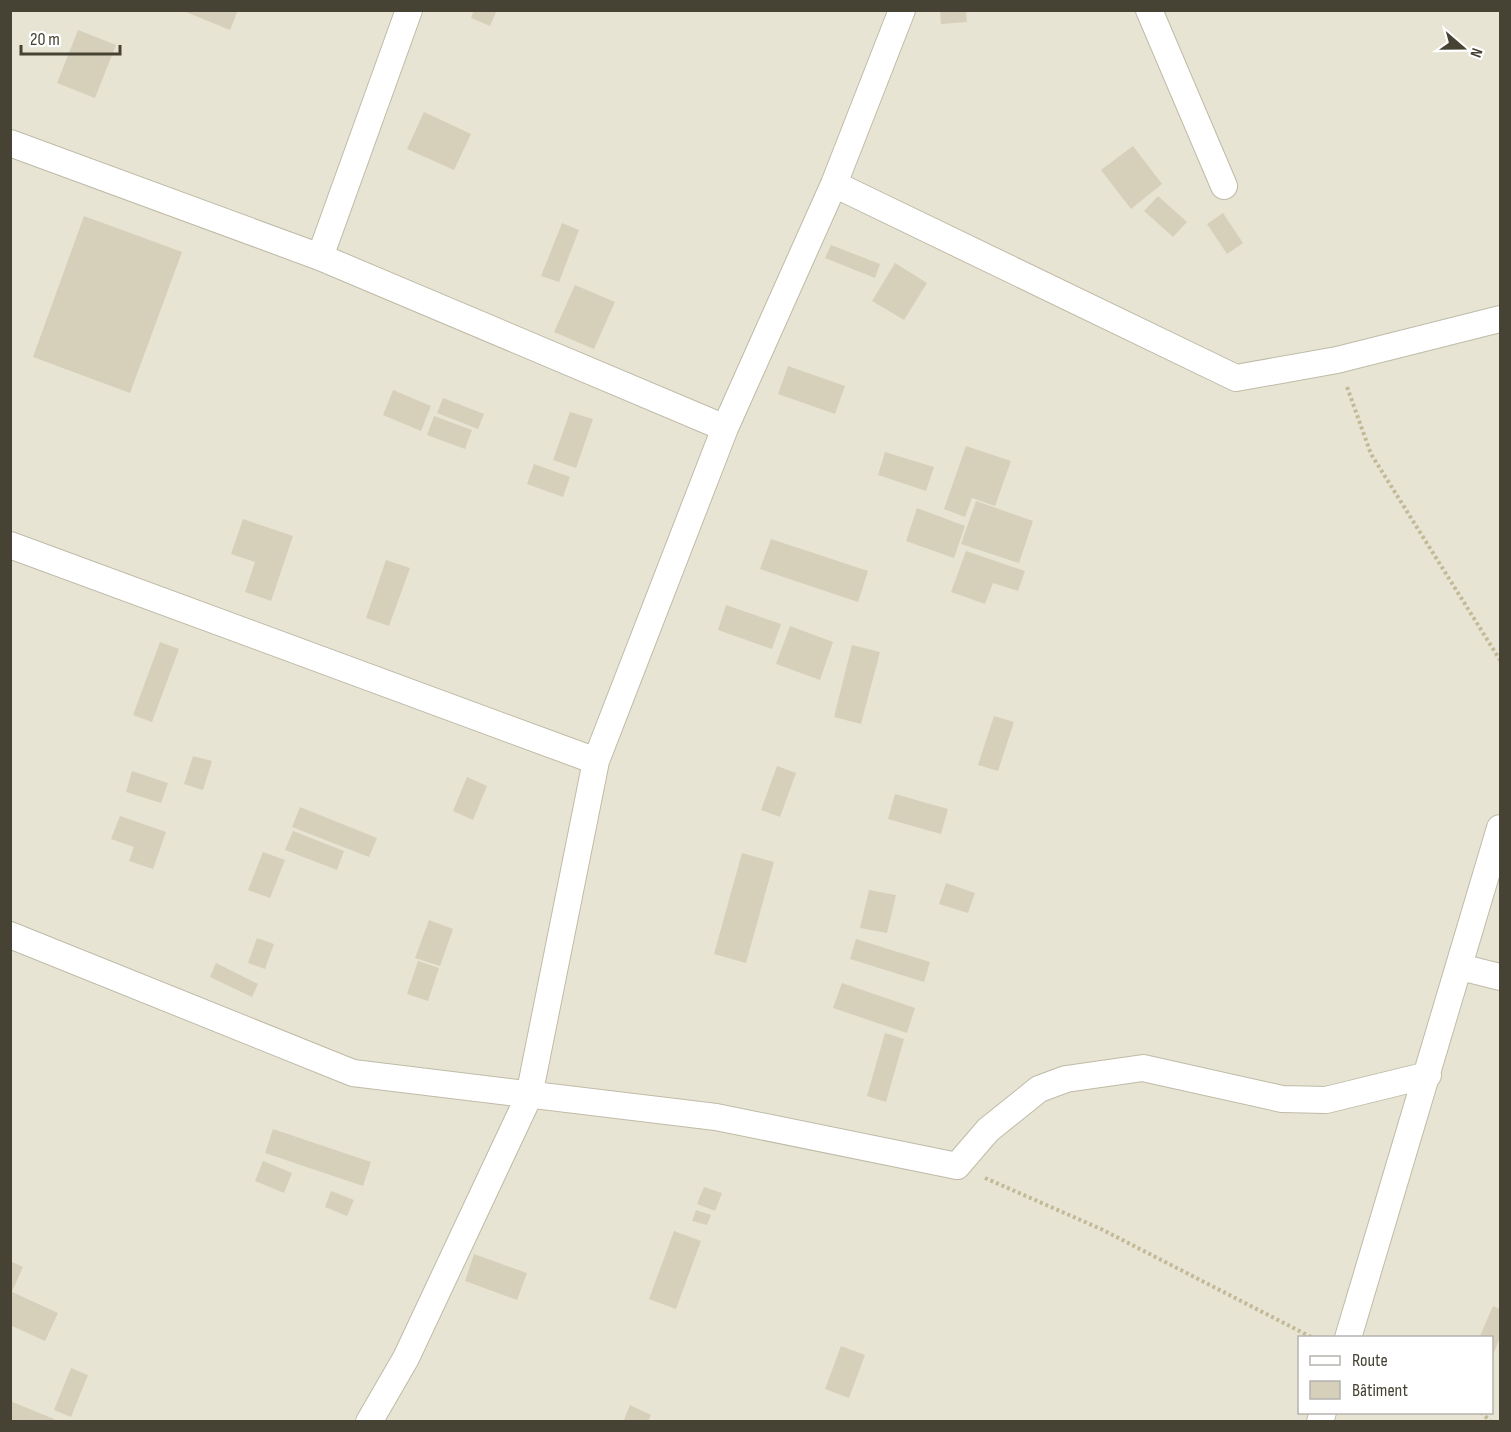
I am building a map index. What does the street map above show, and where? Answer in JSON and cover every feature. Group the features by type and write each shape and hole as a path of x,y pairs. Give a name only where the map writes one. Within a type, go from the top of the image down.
{"street":[{"path":"320,257 409,10"},
{"path":"369,1422 406,1358 529,1096 596,761 725,428 834,184 902,10"},
{"path":"1149,10 1224,186"},
{"path":"10,143 320,257 725,428"},
{"path":"834,184 1236,378 1337,360 1500,319"},
{"path":"10,545 596,761"},
{"path":"1349,1336 1500,828"},
{"path":"10,935 353,1073 717,1118 957,1166 988,1130 1030,1096 1039,1089 1066,1079 1143,1068 1282,1099 1326,1100 1428,1075"},
{"path":"1460,967 1500,977"}],"path":[{"path":"1337,360 1371,454 1500,660"},
{"path":"957,1166 1101,1229 1309,1336"}],"shaded area":[{"path":"10,11 1500,11 1500,1421 11,1421"}],"building":[{"path":"181,10 238,10 230,30"},
{"path":"474,10 497,10 490,26 471,18"},
{"path":"940,10 966,10 967,22 941,24"},
{"path":"78,30 116,45 95,98 57,83"},
{"path":"424,112 471,134 454,170 407,149"},
{"path":"1133,146 1162,184 1131,209 1101,170"},
{"path":"1158,196 1187,222 1173,237 1144,211"},
{"path":"1223,213 1243,243 1227,254 1207,224"},
{"path":"84,216 182,252 130,393 33,357"},
{"path":"562,223 579,230 559,282 541,276"},
{"path":"831,245 880,264 875,278 825,258"},
{"path":"895,263 927,283 904,320 872,301"},
{"path":"575,285 615,302 594,349 554,332"},
{"path":"788,366 845,386 835,414 778,394"},
{"path":"393,390 431,406 421,431 383,415"},
{"path":"443,398 484,414 478,429 437,413"},
{"path":"570,412 593,419 576,468 553,460"},
{"path":"434,416 472,430 465,449 427,435"},
{"path":"966,446 1011,461 995,506 972,498 965,517 944,509"},
{"path":"885,452 934,467 926,491 878,475"},
{"path":"534,464 570,477 563,497 527,484"},
{"path":"976,501 1033,521 1019,563 961,544"},
{"path":"917,508 965,526 954,558 906,541"},
{"path":"243,519 293,536 271,601 245,592 255,562 231,554"},
{"path":"771,539 868,571 858,602 760,569"},
{"path":"966,551 1025,571 1018,591 993,583 985,604 951,592"},
{"path":"386,560 410,568 389,626 366,618"},
{"path":"726,605 781,624 772,649 718,630"},
{"path":"790,626 833,642 820,680 776,664"},
{"path":"160,642 179,649 152,722 133,715"},
{"path":"852,645 880,652 861,724 834,717"},
{"path":"994,716 1014,722 998,771 978,765"},
{"path":"193,756 212,761 203,790 184,784"},
{"path":"777,766 796,773 780,817 761,810"},
{"path":"132,771 168,783 161,803 126,792"},
{"path":"467,777 487,786 473,820 453,811"},
{"path":"895,794 948,809 941,834 888,819"},
{"path":"300,807 377,838 369,857 292,827"},
{"path":"120,816 166,832 153,869 129,861 134,847 111,839"},
{"path":"293,831 344,851 337,870 285,850"},
{"path":"263,852 285,860 270,898 248,890"},
{"path":"742,853 774,862 746,963 714,954"},
{"path":"946,883 975,893 968,913 939,904"},
{"path":"869,890 896,895 887,933 860,928"},
{"path":"429,920 453,929 440,966 415,958"},
{"path":"257,938 274,944 265,969 248,963"},
{"path":"856,939 930,962 924,982 850,959"},
{"path":"418,961 439,968 428,1001 407,994"},
{"path":"216,963 258,984 252,997 210,977"},
{"path":"842,983 915,1008 907,1033 833,1008"},
{"path":"885,1033 904,1039 886,1102 867,1096"},
{"path":"273,1129 371,1162 363,1186 265,1153"},
{"path":"263,1161 292,1173 284,1193 255,1181"},
{"path":"704,1187 722,1193 715,1211 697,1204"},
{"path":"331,1191 354,1200 347,1216 325,1207"},
{"path":"696,1210 711,1215 707,1225 692,1221"},
{"path":"674,1231 701,1241 676,1309 649,1299"},
{"path":"474,1254 527,1273 517,1300 465,1281"},
{"path":"10,1261 23,1267 12,1291 10,1290"},
{"path":"10,1291 58,1313 45,1341 10,1325"},
{"path":"1493,1306 1500,1309 1500,1337 1493,1355 1493,1336 1480,1336"},
{"path":"841,1346 865,1355 849,1398 825,1389"},
{"path":"71,1368 88,1375 71,1417 54,1410"},
{"path":"10,1401 54,1419 54,1422 10,1422"},
{"path":"630,1405 651,1415 648,1422 623,1422"}]}
